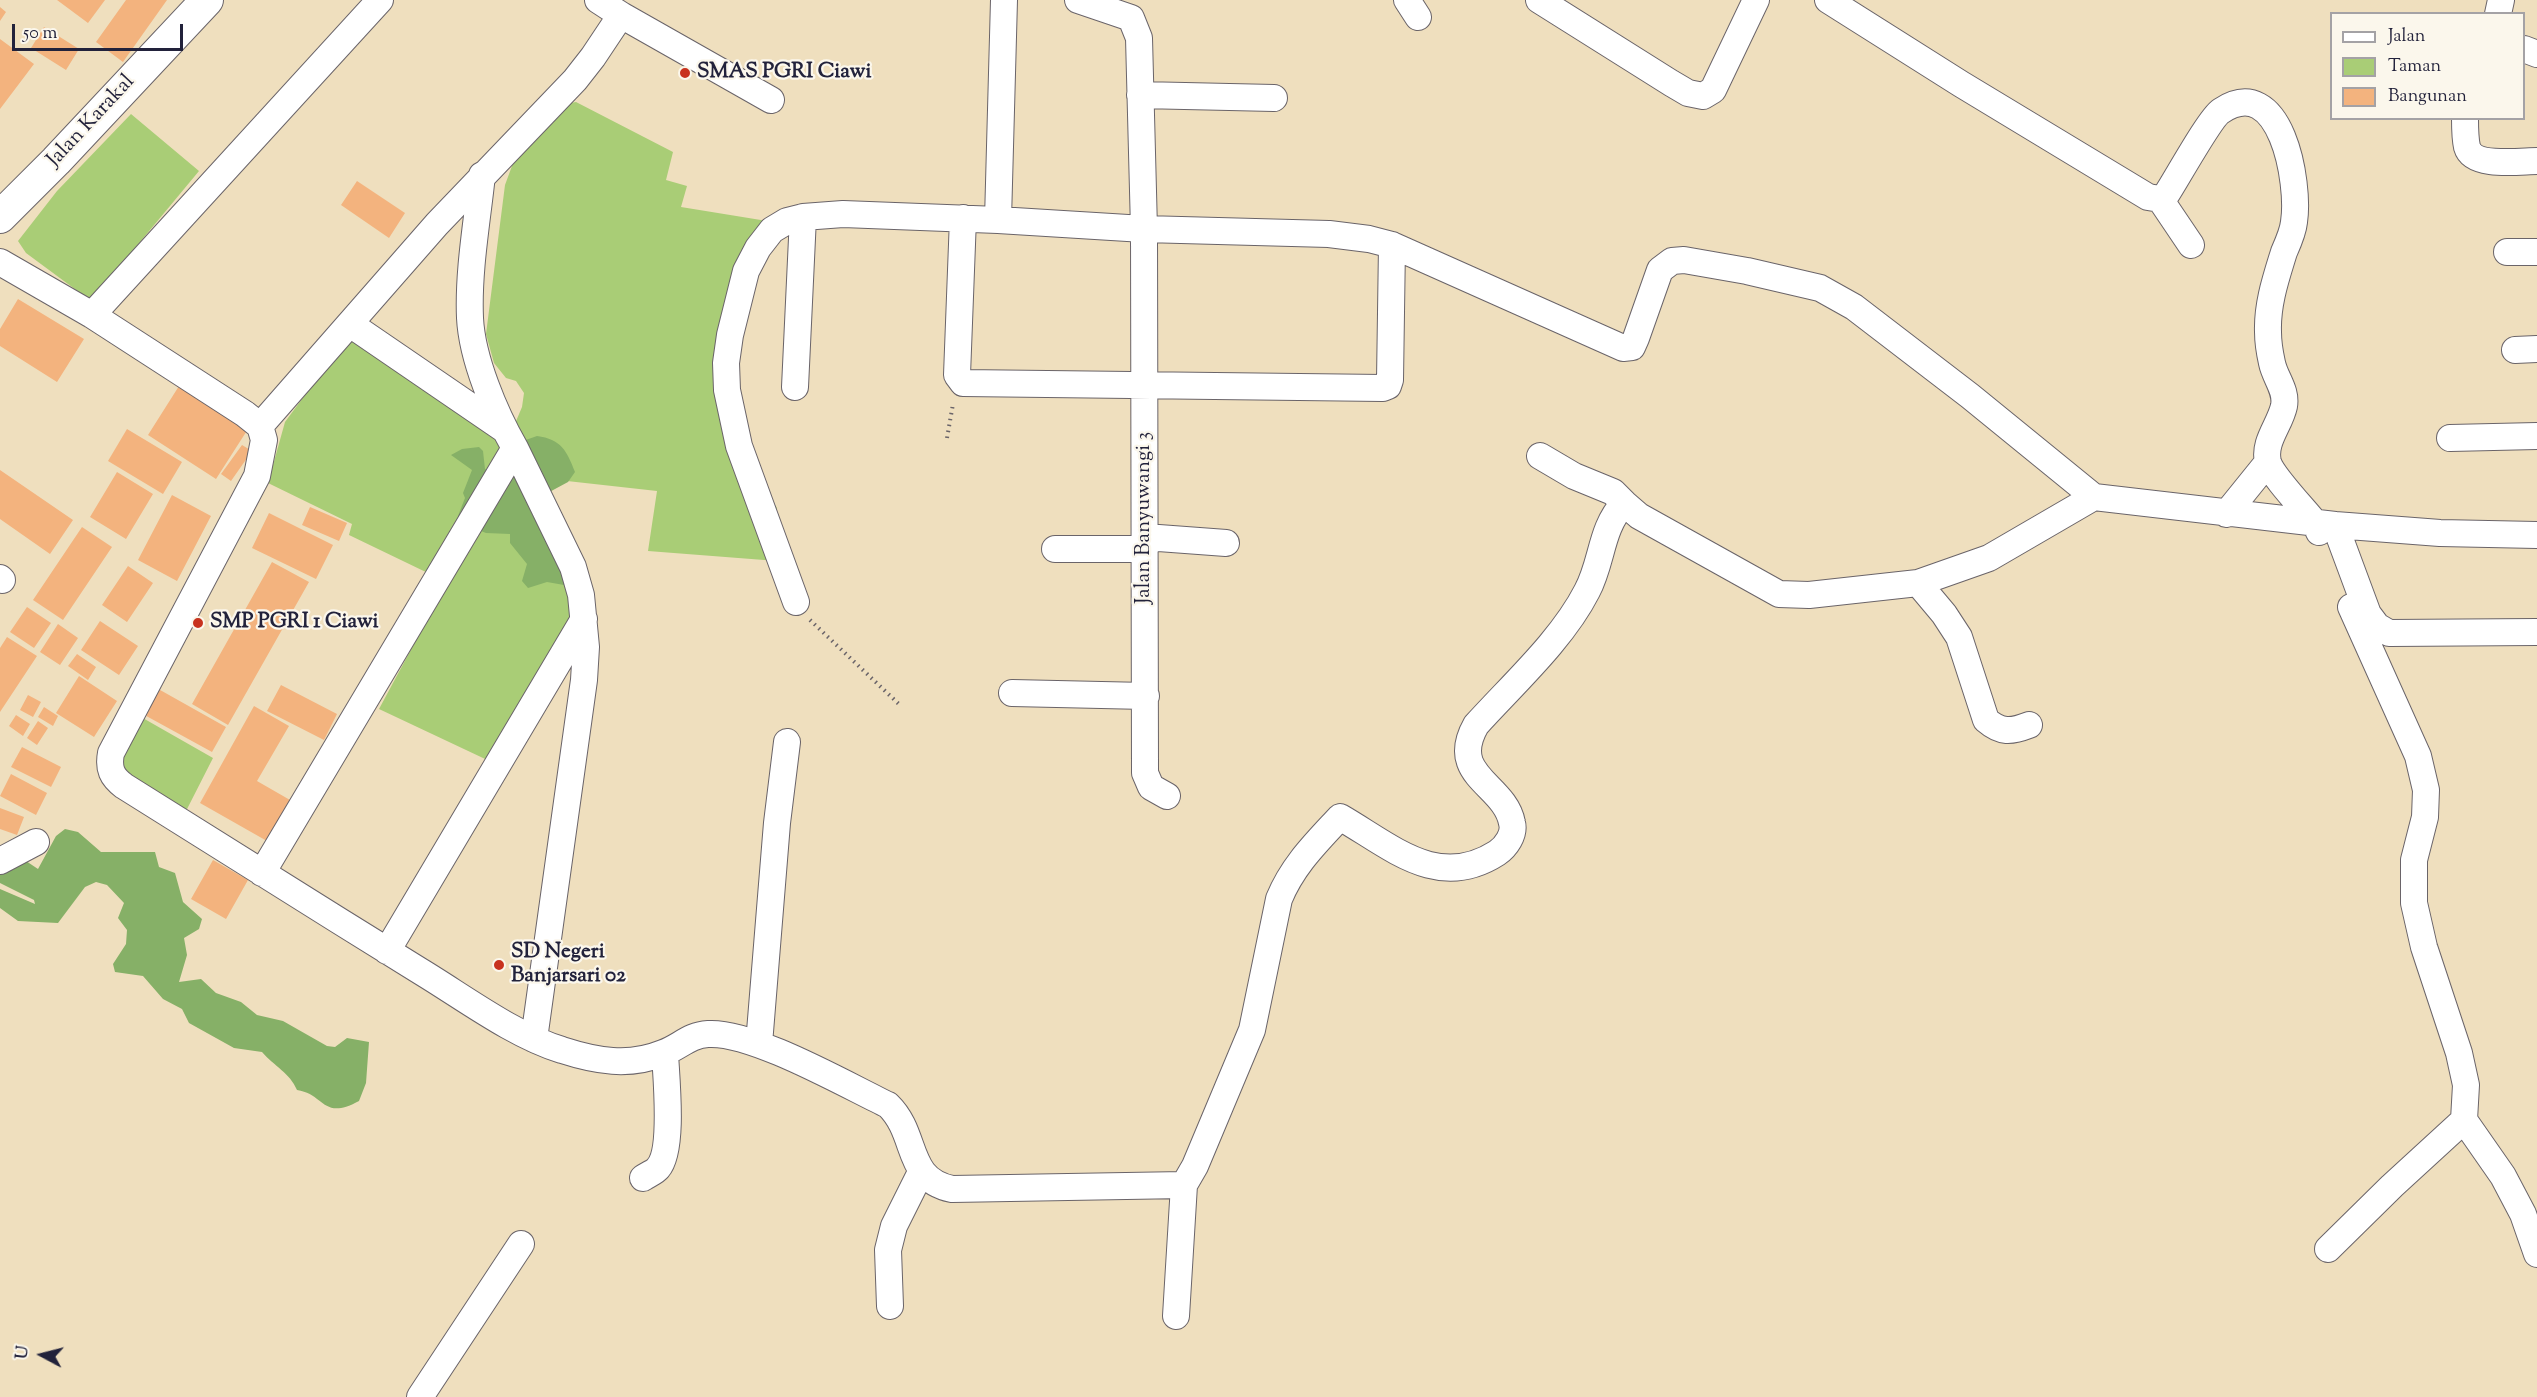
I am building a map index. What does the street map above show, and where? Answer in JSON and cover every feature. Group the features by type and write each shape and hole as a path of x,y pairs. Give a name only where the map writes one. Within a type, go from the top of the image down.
{"main road":[{"name":"Jalan Karakal","path":"0,217 56,161 207,0"}],"street":[{"path":"92,315 380,0"},
{"path":"598,0 771,100"},
{"path":"998,220 1004,0"},
{"name":"Jalan Banyuwangi 3","path":"1078,0 1131,18 1139,38 1144,229 1146,696 1144,773 1150,787 1167,796"},
{"path":"1539,0 1688,93 1703,96 1713,90 1756,0"},
{"path":"1828,0 1961,84 2148,197 2160,199 2166,195 2218,112 2238,102 2252,102 2267,112 2279,128 2294,177 2296,204 2294,224 2271,296 2269,343 2272,365 2282,387 2284,405 2269,445 2268,462 2274,473 2325,524 2368,614 2377,626 2389,633 2537,632"},
{"path":"260,426 482,175 575,80 621,15"},
{"path":"1140,95 1274,98"},
{"path":"2465,120 2467,148 2472,156 2481,161 2537,161"},
{"path":"482,175 470,319 478,360 510,439 573,567 581,595 584,619 584,680 534,1039"},
{"path":"2160,199 2191,245"},
{"path":"796,602 739,446 730,415 726,363 730,334 746,271 758,248 772,230 787,221 803,217 843,214 963,218 1144,229 1329,234 1369,239 1392,245 1623,348 1632,346 1660,270 1672,261 1684,260 1747,271 1820,288 1854,307 1899,340 2094,497 2325,524 2440,533 2537,535"},
{"path":"795,387 803,217"},
{"path":"963,218 958,379 963,383 1383,388 1388,386 1390,381 1392,245"},
{"path":"2507,252 2537,252"},
{"path":"0,262 92,315 245,414 260,426 264,440 257,476 111,753 110,771 116,780 387,951 534,1039 585,1057 613,1062 630,1062 665,1053 694,1036 708,1034 722,1034 759,1044 888,1106 898,1116 921,1172 930,1182 952,1189 1184,1185"},
{"path":"350,324 510,439"},
{"path":"2450,438 2537,436"},
{"path":"262,873 510,439"},
{"path":"1540,456 1574,476 1613,492 1639,516 1779,594 1809,596 1918,583 1989,558 2094,497"},
{"path":"2226,514 2268,462"},
{"path":"1176,1316 1184,1185 1200,1155 1252,1030 1279,898 1287,880 1298,861 1340,817 1424,866 1449,870 1480,864 1502,850 1511,837 1513,824 1506,807 1475,772 1468,754 1468,738 1476,725 1568,623 1588,589 1612,515 1624,503"},
{"path":"2325,524 2363,637 2418,756 2426,790 2427,804 2414,860 2414,903 2424,947 2459,1053 2466,1085 2464,1120 2503,1176 2523,1214 2537,1254"},
{"path":"1055,549 1145,543 1226,543"},
{"path":"1918,583 1944,614 1959,637 1986,720 1996,729 2011,732 2029,725"},
{"path":"387,951 584,619"},
{"path":"1012,693 1146,696"},
{"path":"759,1044 777,823 787,742"},
{"path":"0,861 36,842"},
{"path":"643,1178 658,1168 664,1155 668,1098 665,1053"},
{"path":"2328,1249 2464,1120"},
{"path":"890,1306 888,1250 894,1226 921,1172"},
{"path":"420,1397 521,1244"}],"path":[{"path":"947,438 958,379"},
{"path":"796,602 811,621 901,706"}],"green space":[{"path":"576,102 673,152 666,180 687,186 681,207 767,221 721,347 766,491 777,508 771,526 777,561 648,551 657,491 513,475 432,575 349,535 352,524 268,483 285,422 319,376 352,340 514,426 522,407 524,393 516,381 506,378 494,363 486,334 505,185 520,144 559,105"},
{"path":"131,114 199,171 91,301 26,253 18,241 57,191"},
{"path":"537,436 552,440 562,447 575,472 568,482 542,496 582,571 564,585 547,582 528,588 522,581 527,564 510,543 510,534 486,533 459,522 458,516 465,498 463,493 472,470 451,455 462,449 479,447 483,451 485,469 492,472 520,442"},
{"path":"479,523 516,533 545,546 589,612 500,766 379,709"},
{"path":"134,713 213,758 185,813 124,782 116,748"},
{"path":"65,829 78,832 101,852 155,852 159,867 175,873 183,902 202,919 199,929 184,938 187,955 179,982 201,979 216,993 241,1002 257,1015 283,1021 327,1046 335,1047 347,1038 369,1042 366,1083 359,1101 338,1108 331,1107 306,1092 297,1090 286,1074 262,1052 234,1048 189,1023 182,1009 163,999 143,976 115,972 113,964 126,944 127,930 118,918 124,903 107,885 96,882 85,887 58,923 18,921 0,908 0,889 35,904 34,900 0,883 0,863 26,861 38,869 56,836"}],"building":[{"path":"57,0 105,0 88,23"},
{"path":"126,0 167,0 123,62 96,42"},
{"path":"0,7 6,12 0,21"},
{"path":"44,27 79,49 66,70 31,48"},
{"path":"0,39 34,64 0,109"},
{"path":"357,181 405,213 389,238 341,205"},
{"path":"18,299 84,339 57,382 0,346 0,329"},
{"path":"179,386 248,429 216,479 148,435"},
{"path":"127,429 182,462 163,494 108,461"},
{"path":"242,445 252,451 231,481 221,474"},
{"path":"0,470 73,520 50,554 0,519"},
{"path":"117,472 153,494 126,539 90,517"},
{"path":"172,495 211,516 177,581 138,560"},
{"path":"310,507 347,523 339,541 302,525"},
{"path":"269,513 333,545 316,579 252,548"},
{"path":"82,527 112,547 63,620 33,600"},
{"path":"272,562 309,582 228,725 192,704"},
{"path":"128,566 153,583 127,622 102,605"},
{"path":"27,607 51,623 34,648 10,632"},
{"path":"100,621 138,646 119,675 81,650"},
{"path":"58,624 78,638 60,665 40,652"},
{"path":"7,637 37,656 0,712 0,648"},
{"path":"77,654 96,667 88,680 68,666"},
{"path":"79,676 117,701 94,737 56,713"},
{"path":"281,685 337,714 324,740 267,711"},
{"path":"153,686 226,727 212,752 139,712"},
{"path":"28,695 41,702 33,717 20,710"},
{"path":"254,706 289,726 257,781 297,804 274,845 200,803"},
{"path":"44,707 58,716 53,726 38,717"},
{"path":"16,715 30,724 23,736 9,726"},
{"path":"38,721 48,728 37,745 27,738"},
{"path":"22,747 61,767 51,787 11,767"},
{"path":"11,774 47,793 36,815 0,796"},
{"path":"0,808 24,817 17,835 0,829"},
{"path":"213,860 248,880 226,919 191,899"}],"place":[{"name":"SMAS PGRI Ciawi","path":"685,73"},
{"name":"SMP PGRI 1 Ciawi","path":"198,623"},
{"name":"SD Negeri Banjarsari 02","path":"499,965"}]}
